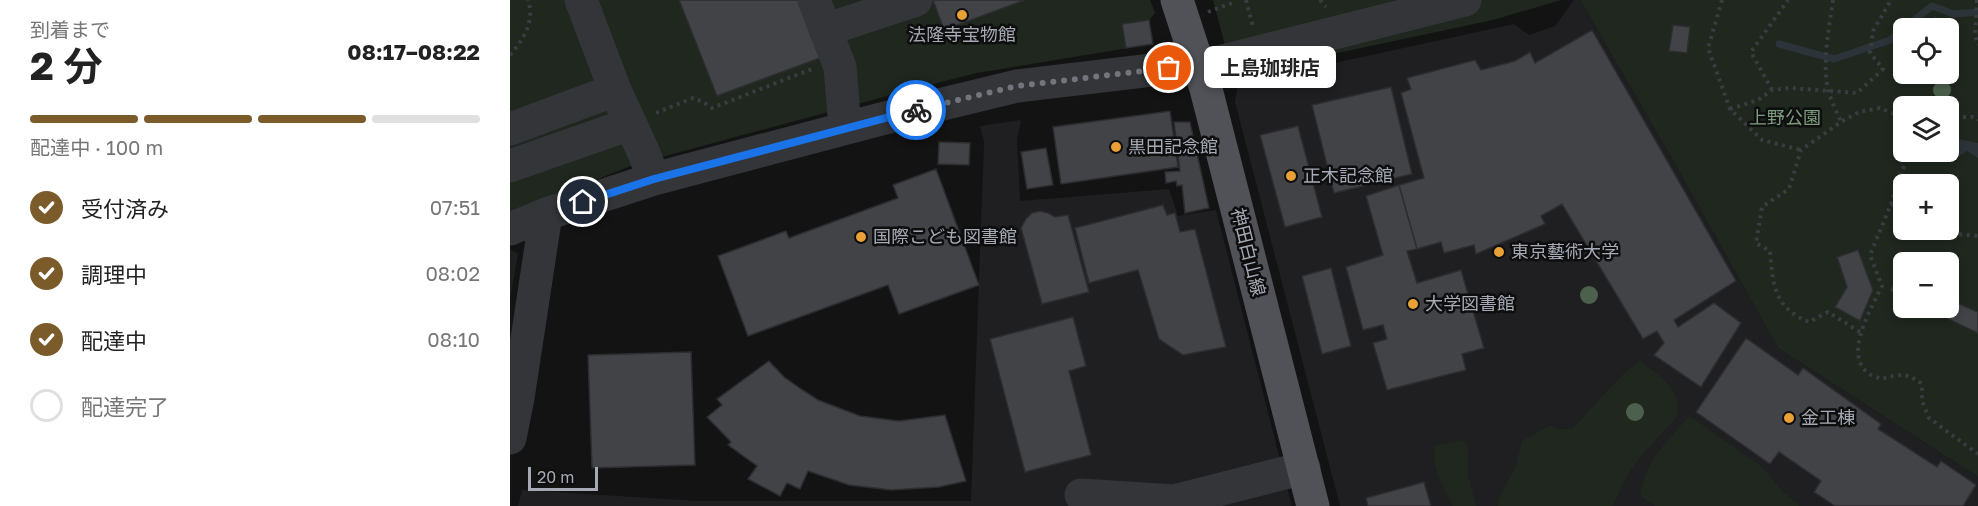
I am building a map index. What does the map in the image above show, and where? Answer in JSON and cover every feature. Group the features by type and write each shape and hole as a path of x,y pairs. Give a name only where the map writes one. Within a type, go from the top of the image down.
{"main road":[{"name":"神田白山線","path":"1191,6 1199,65 1313,506"}],"street":[{"path":"581,0 615,90 654,179"},
{"path":"814,0 840,67 845,128"},
{"path":"831,45 916,0"},
{"path":"510,229 546,214 654,179 845,128 1017,86 1199,65 1465,0"},
{"path":"510,129 615,90"},
{"path":"510,166 630,124"},
{"path":"510,438 546,214"},
{"path":"1081,495 1174,501 1304,468"}],"path":[{"path":"510,55 523,40 530,21 531,10 528,0"},
{"path":"1191,6 1240,0"},
{"path":"1722,0 1708,48 1730,109 1762,140 1801,150"},
{"path":"1772,90 1751,52 1788,0"},
{"path":"1833,0 1827,42 1828,90 1840,122"},
{"path":"1730,109 1758,100 1772,90 1791,88 1857,93 1883,69 1870,53 1874,31 1891,0"},
{"path":"1977,1 1975,35 1978,45"},
{"path":"630,124 693,98 712,108 831,45"},
{"path":"1860,332 1828,312 1809,322 1792,315 1778,296 1773,282 1770,251 1756,243 1762,207 1789,189 1801,150 1840,122 1859,112 1880,108 1893,113"},
{"path":"1959,117 1973,117 1978,120"},
{"path":"1906,162 1870,255 1882,286 1860,332 1858,358 1867,373 1881,379 1896,375 1909,375 1922,384 1922,401 1929,418 1978,454"},
{"path":"1959,234 1978,236"}],"shaded area":[{"name":"東京藝術大学","path":"1574,0 1580,0 1778,348 1978,477 1978,506 1340,506 1235,102 1238,84 1514,24 1529,35 1555,26"},
{"path":"1021,120 1017,139 1020,201 1169,189 1178,216 1216,210 1292,506 518,506 522,490 698,501 971,501 984,142 980,126"},
{"path":"1959,139 1978,143 1978,158 1967,151 1959,156"},
{"path":"510,249 518,254 510,300"}],"green space":[{"path":"510,0 1150,0 1155,13 1149,20 1153,44 977,73 913,89 636,164 510,213"},
{"path":"1213,0 1561,0 1493,20 1233,75"},
{"name":"上野公園","path":"1580,0 1978,0 1978,477 1778,348"},
{"path":"1640,361 1672,388 1676,395 1678,411 1674,420 1631,470 1613,506 1498,506 1497,501 1516,466 1522,441 1552,425 1559,429 1572,429 1630,368"},
{"path":"1690,416 1762,467 1783,492 1800,506 1655,506 1640,496 1646,473 1658,452"},
{"path":"1464,440 1468,451 1468,475 1476,506 1453,506 1438,476 1434,460 1436,445"}],"building":[{"path":"679,0 798,0 820,58 717,96"},
{"name":"法隆寺宝物館","path":"933,0 1025,0 944,30"},
{"path":"1149,20 1153,44 1126,48 1122,24"},
{"path":"1673,25 1690,27 1687,53 1669,51"},
{"path":"1592,30 1736,281 1674,320 1678,327 1714,303 1741,323 1701,387 1654,355 1664,343 1657,331 1643,339 1562,204 1541,216 1545,224 1476,254 1474,245 1444,253 1441,242 1417,249 1399,185 1424,178 1401,93 1411,89 1407,78 1475,60 1481,70 1515,61 1530,52 1535,63"},
{"path":"1391,87 1412,174 1334,193 1312,105"},
{"name":"黒田記念館","path":"1170,111 1178,167 1061,184 1053,127"},
{"path":"1174,122 1190,122 1209,208 1185,213 1182,185 1177,186 1176,181 1166,183 1165,172 1180,171"},
{"name":"正木記念館","path":"1298,126 1322,217 1285,227 1260,135"},
{"path":"939,142 970,143 969,165 938,164"},
{"path":"1046,148 1053,185 1027,189 1021,152"},
{"path":"936,169 979,285 899,314 888,285 748,336 718,256 786,231 789,238 898,198 893,185"},
{"name":"大学図書館","path":"1399,185 1417,249 1407,251 1417,283 1461,270 1484,348 1462,354 1466,370 1387,390 1373,343 1387,339 1383,325 1363,330 1346,267 1383,255 1366,196"},
{"path":"1163,205 1167,215 1175,213 1180,232 1195,229 1226,347 1183,355 1159,339 1138,270 1089,283 1075,228"},
{"path":"1040,211 1055,217 1068,215 1089,292 1042,304 1021,228 1032,213"},
{"path":"1858,250 1873,290 1860,321 1835,307 1847,287 1837,257"},
{"path":"1331,268 1351,346 1322,354 1302,276"},
{"path":"1959,304 1978,312 1978,333 1946,318 1959,318"},
{"path":"1073,317 1086,366 1069,371 1091,455 1025,472 990,339"},
{"name":"金工棟","path":"1746,338 1798,375 1803,368 1881,424 1878,429 1937,467 1941,461 1976,485 1963,506 1835,506 1814,492 1821,481 1779,452 1770,464 1696,412"},
{"path":"691,352 695,465 592,468 588,355"},
{"path":"769,361 784,377 818,400 860,416 899,421 945,415 966,481 939,487 891,490 849,485 808,471 800,489 787,483 780,496 748,479 757,466 728,445 731,442 707,417 722,405 717,399"},
{"path":"1424,482 1431,506 1368,506 1366,498"}],"waterway":[{"path":"1917,18 1932,6 1954,14 1978,12"},
{"path":"1779,44 1834,59 1893,38"}],"way so far":[{"path":"916,110 1017,86 1169,68"}],"place":[{"name":"法隆寺宝物館","path":"962,15"},
{"name":"上島珈琲店","path":"1169,68"},
{"name":"黒田記念館","path":"1116,147"},
{"name":"正木記念館","path":"1291,176"},
{"name":"国際こども図書館","path":"861,237"},
{"name":"東京藝術大学","path":"1499,252"},
{"name":"大学図書館","path":"1413,304"},
{"name":"金工棟","path":"1789,418"}],"route":[{"path":"583,202 654,179 916,110"}]}
